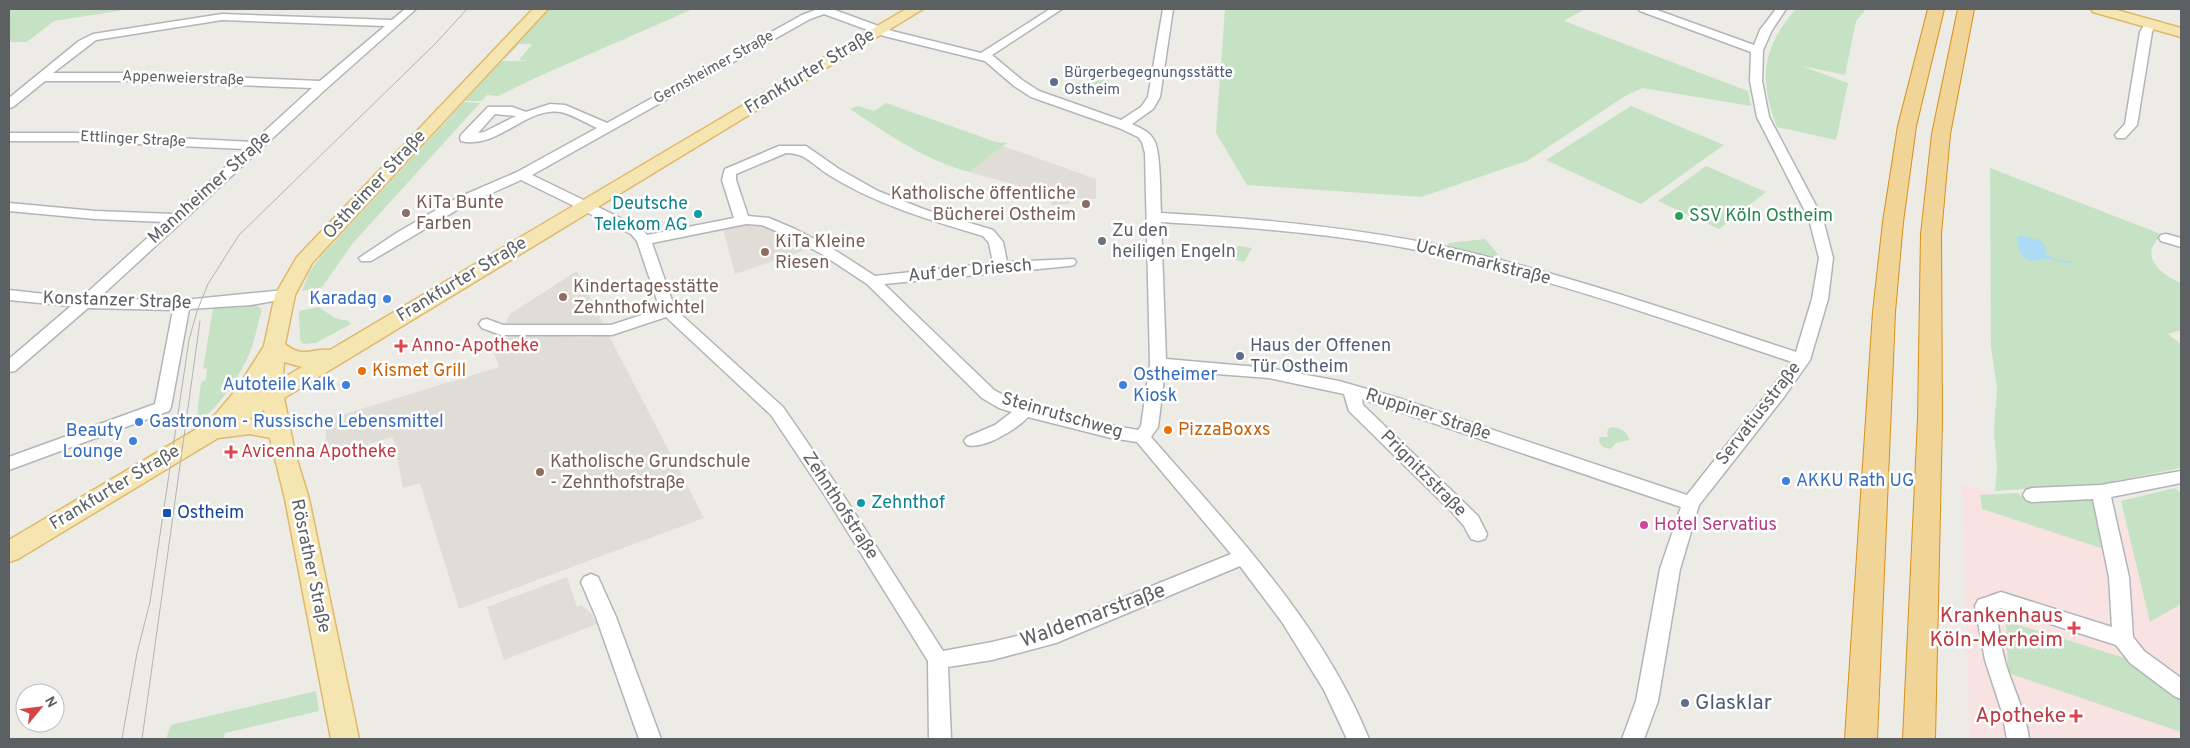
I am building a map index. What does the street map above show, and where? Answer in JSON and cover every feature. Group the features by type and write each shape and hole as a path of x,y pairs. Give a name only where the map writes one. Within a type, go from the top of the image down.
{"highway":[{"path":"1861,739 1884,312 1892,222 1907,126 1936,9"},
{"path":"1919,739 1930,419 1930,234 1941,134 1966,9"}],"main road":[{"name":"Ostheimer Straße","path":"272,394 274,346 285,295 304,261 541,9"},
{"name":"Frankfurter Straße","path":"9,552 916,9"},
{"path":"2098,9 2181,33"},
{"path":"209,432 244,395 274,346 284,355 299,360 318,358 341,352"},
{"name":"Rösrather Straße","path":"272,394 297,499 345,739"},
{"path":"209,432 252,426 268,428 280,433"}],"street":[{"name":"Mannheimer Straße","path":"9,367 411,9"},
{"path":"983,56 1057,9"},
{"path":"1123,125 1151,103 1155,93 1168,9"},
{"path":"1644,9 1757,50"},
{"name":"Servatiusstraße","path":"1633,739 1647,701 1670,569 1690,504 1802,360 1820,299 1826,258 1816,219 1763,117 1756,81 1757,50 1766,30 1781,9"},
{"name":"Gernsheimer Straße","path":"366,258 497,183 522,175 806,17 825,10 880,30 983,56 997,63 1018,83 1035,94 1123,125 1142,134 1148,141 1154,217"},
{"path":"9,104 83,43 93,37 198,19 222,17 393,24"},
{"path":"2121,134 2131,125 2146,32 2150,24"},
{"name":"Appenweierstraße","path":"42,77 131,76 324,85"},
{"path":"526,116 550,108 565,109 606,127"},
{"name":"Ettlinger Straße","path":"9,137 74,137 256,146"},
{"path":"742,220 729,180 730,172 784,149 801,149 834,172 873,194 921,214 988,233 996,242 1001,267"},
{"path":"522,175 625,224 636,231 644,240"},
{"path":"9,207 95,215 178,218"},
{"path":"1142,437 1149,427 1158,364 1154,217"},
{"name":"Uckermarkstraße","path":"1154,217 1234,221 1333,231 1428,248 1515,269 1611,296 1802,360"},
{"name":"Steinrutschweg","path":"644,240 742,220 764,221 825,250 872,281 988,394 1005,404 1111,432 1142,437 1244,557 1288,616 1332,684 1358,739"},
{"path":"2166,238 2181,243"},
{"name":"Zehnthofstraße","path":"644,240 668,311 778,411 832,492 938,660"},
{"name":"Auf der Driesch","path":"872,281 1068,262"},
{"name":"Konstanzer Straße","path":"9,295 84,302 182,304 285,295"},
{"path":"9,464 163,407 182,304"},
{"path":"487,324 501,330 612,330 668,311"},
{"name":"Ruppiner Straße","path":"1158,364 1269,373 1303,378 1392,402 1690,504"},
{"name":"Prignitzstraße","path":"1352,391 1355,407 1458,507 1471,521 1478,534"},
{"path":"973,440 1006,427 1024,410"},
{"path":"2032,495 2101,492 2181,477"},
{"path":"2101,492 2119,577 2123,639 2137,657 2181,690"},
{"name":"Waldemarstraße","path":"938,660 992,651 1048,637 1244,557"},
{"path":"591,582 606,617 650,739"},
{"path":"2018,739 2017,722 1997,665 1985,606 2001,600 2123,639"},
{"path":"938,660 940,739"}],"shaded area":[{"path":"1003,146 1096,179 1096,199 1076,198 1068,204 1051,205 1050,197 1020,186 969,172"},
{"name":"KiTa Kleine Riesen","path":"745,224 765,227 809,249 735,274 723,229"},
{"name":"Kindertagesstätte Zehnthofwichtel","path":"577,271 604,326 511,326 506,323 510,314"},
{"name":"Katholische Grundschule - Zehnthofstraße","path":"608,334 704,518 459,609 420,483 403,488 393,437 327,457 325,420 499,367 494,353 495,347 504,339 516,335 588,337"},
{"name":"Krankenhaus Köln-Merheim","path":"1962,484 2050,508 2090,515 2146,516 2181,511 2181,739 1970,739"},
{"path":"567,577 577,607 581,605 591,613 597,624 504,660 487,607"}],"green space":[{"path":"9,9 130,9 54,21 27,42 9,42"},
{"path":"545,9 693,9 498,96 487,95 482,101 464,101 501,61 529,61 519,60 532,44 519,44 505,59 498,59"},
{"path":"1225,9 1581,9 1583,10 1564,21 1748,91 1751,106 1642,88 1625,96 1527,161 1421,197 1247,185 1216,133"},
{"path":"1796,9 1866,9 1856,21 1845,75 1802,66 1848,83 1836,140 1777,127 1771,110 1766,79 1770,51 1784,24"},
{"path":"1109,81 1104,88 1079,94 1073,83"},
{"path":"464,102 480,103 353,243 322,287 302,291 310,271 322,255"},
{"path":"886,103 996,142 1007,143 969,172 953,167 907,145 850,109 858,106 874,111"},
{"path":"1631,106 1724,145 1641,204 1546,160"},
{"path":"1706,166 1766,192 1719,229 1658,201"},
{"path":"1990,168 2161,234 2152,248 2153,260 2160,270 2181,283 2181,330 2168,334 2181,344 2181,468 2100,484 1995,491 1997,468 1994,432 1997,388 1991,347"},
{"path":"1485,239 1504,261 1447,246 1449,243"},
{"path":"1239,246 1252,248 1244,262 1236,260 1230,254 1215,254 1215,248 1230,249"},
{"path":"256,305 262,310 254,342 247,359 225,394 212,410 196,424 201,382 206,380 207,368 203,369 213,308"},
{"path":"319,307 332,316 347,320 351,324 316,343 303,344 300,340 299,311"},
{"path":"1614,427 1624,431 1629,440 1616,443 1611,449 1603,447 1599,442 1599,437 1608,437 1607,432 1609,428"},
{"path":"2175,488 2181,493 2181,604 2150,622 2121,501"},
{"path":"2018,493 2024,499 2096,498 2101,548 1982,509 1980,495"},
{"path":"2006,621 2125,658 2181,701 2181,732 2008,673"},
{"path":"316,691 319,711 225,733 223,739 166,739 171,725"}],"water":[{"path":"2022,236 2039,240 2046,246 2046,254 2055,259 2075,264 2046,259 2033,261 2025,258 2019,248 2017,237"}],"tram line":[{"path":"122,739 137,653 150,602 189,340 197,311 208,284 239,235 436,43 467,9"},
{"path":"142,739 200,321"}],"place":[{"name":"Bürgerbegegnungsstätte Ostheim","path":"1054,82"},
{"name":"Katholische öffentliche Bücherei Ostheim","path":"1086,204"},
{"name":"KiTa Bunte Farben","path":"406,213"},
{"name":"Deutsche Telekom AG","path":"698,214"},
{"name":"SSV Köln Ostheim","path":"1679,216"},
{"name":"Zu den heiligen Engeln","path":"1102,241"},
{"name":"KiTa Kleine Riesen","path":"765,252"},
{"name":"Kindertagesstätte Zehnthofwichtel","path":"563,297"},
{"name":"Karadag","path":"387,299"},
{"name":"Anno-Apotheke","path":"401,346"},
{"name":"Haus der Offenen Tür Ostheim","path":"1240,356"},
{"name":"Kismet Grill","path":"362,371"},
{"name":"Autoteile Kalk","path":"346,385"},
{"name":"Ostheimer Kiosk","path":"1123,385"},
{"name":"Gastronom - Russische Lebensmittel","path":"139,422"},
{"name":"PizzaBoxxs","path":"1168,430"},
{"name":"Beauty Lounge","path":"133,441"},
{"name":"Avicenna Apotheke","path":"231,452"},
{"name":"Katholische Grundschule - Zehnthofstraße","path":"540,472"},
{"name":"AKKU Rath UG","path":"1786,481"},
{"name":"Zehnthof","path":"861,503"},
{"name":"Ostheim","path":"167,513"},
{"name":"Hotel Servatius","path":"1644,525"},
{"name":"Krankenhaus Köln-Merheim","path":"2074,628"},
{"name":"Glasklar","path":"1685,703"},
{"name":"Apotheke","path":"2076,716"}]}
